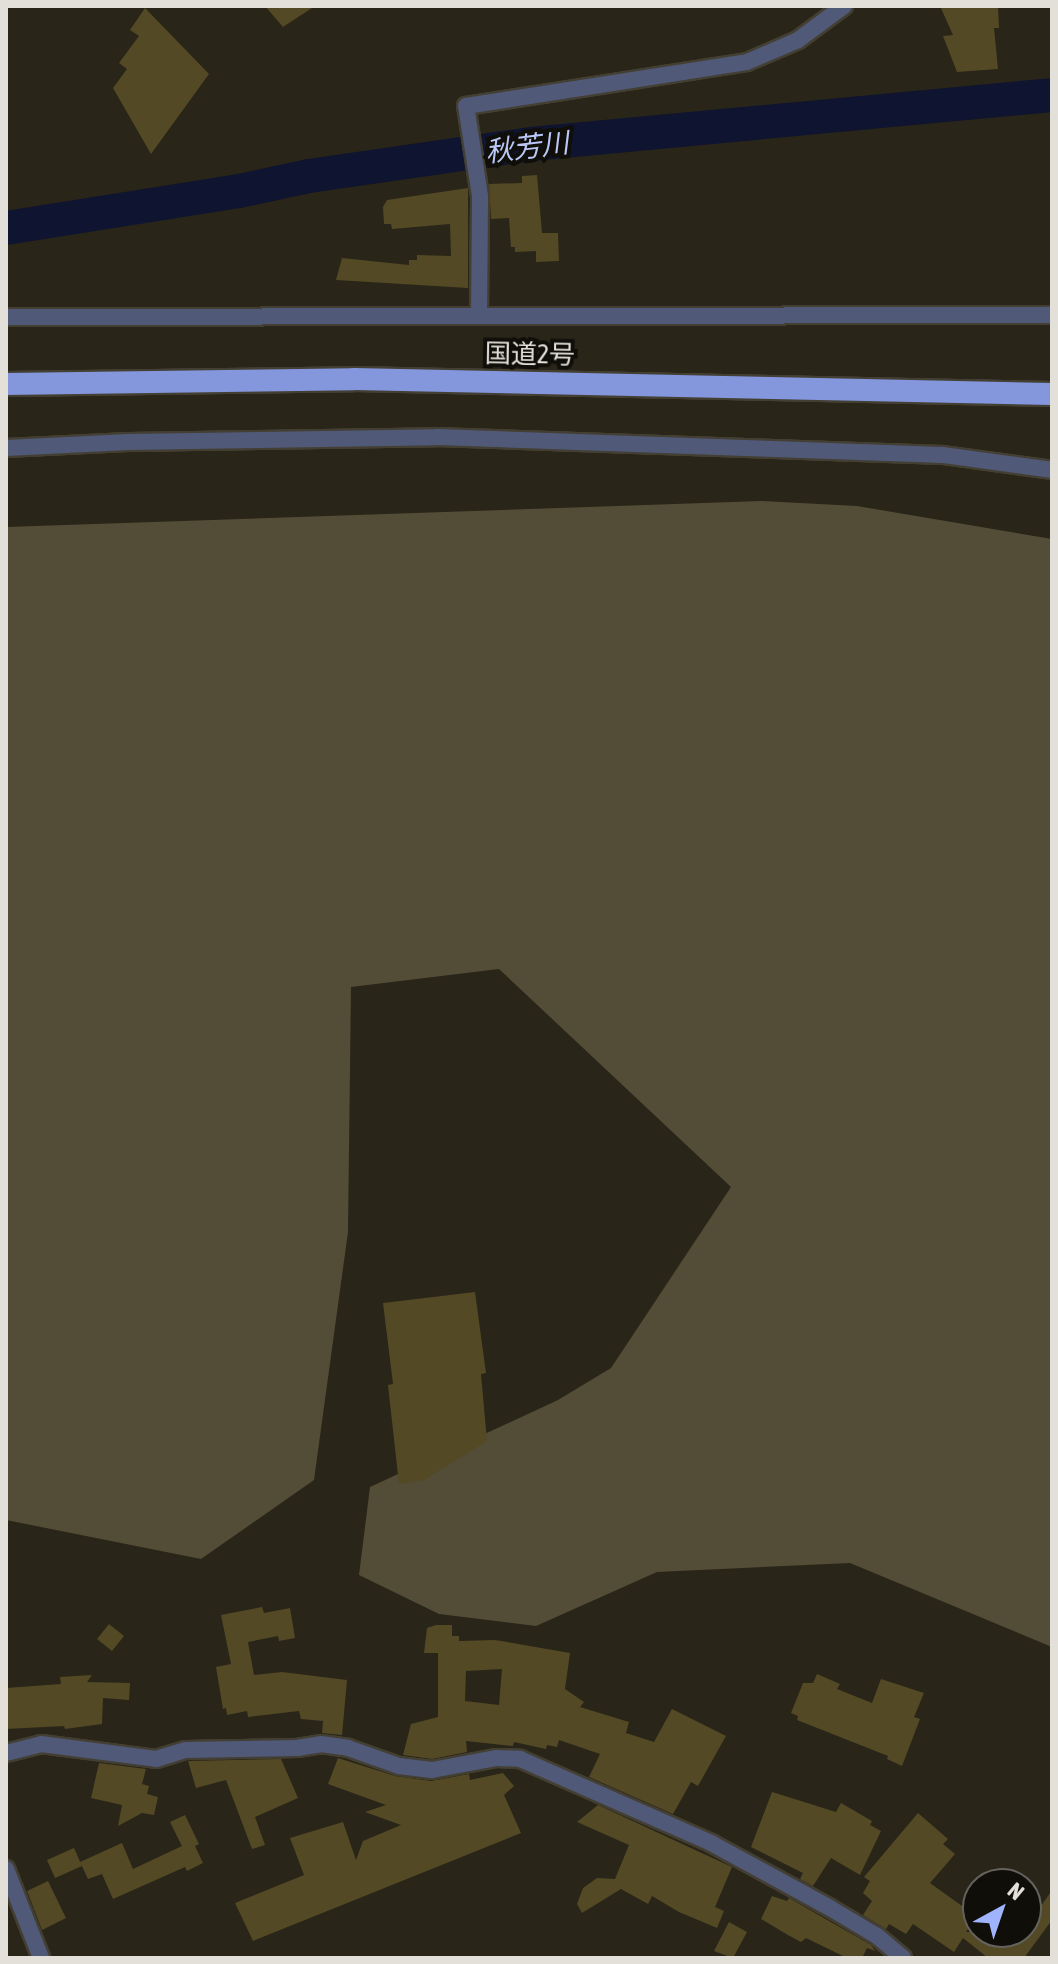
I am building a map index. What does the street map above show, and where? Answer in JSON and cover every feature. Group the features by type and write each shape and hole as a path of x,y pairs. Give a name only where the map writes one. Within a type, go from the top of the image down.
{"highway":[{"name":"国道2号","path":"6,384 354,379 1052,394"}],"street":[{"path":"479,316 480,196 466,106 747,62 798,40 844,6"},
{"path":"6,317 1052,315"},
{"path":"6,448 128,442 437,437 943,455 1052,470"},
{"path":"6,1753 41,1744 156,1759 186,1750 297,1748 321,1744 348,1748 399,1766 432,1770 497,1758 520,1759 711,1843 842,1915 877,1936 903,1958"},
{"path":"6,1869 41,1958"}],"shaded area":[{"path":"761,501 857,506 1052,539 1052,1647 850,1563 657,1572 536,1626 439,1614 359,1575 370,1487 558,1400 611,1368 731,1187 499,969 351,987 348,1232 314,1480 201,1559 6,1520 6,527"}],"building":[{"path":"265,6 315,6 283,27"},
{"path":"940,6 998,6 999,28 994,28 998,69 957,72 943,36 953,35"},
{"path":"145,8 209,74 151,154 113,88 127,69 119,63 139,36 130,30"},
{"path":"537,175 542,233 558,233 559,261 536,262 536,251 515,252 515,247 511,247 509,218 491,219 489,184 522,183 522,176"},
{"path":"468,188 468,288 336,280 342,258 409,265 409,260 417,260 417,255 451,256 450,224 392,229 391,224 384,224 383,207 387,200"},
{"path":"475,1292 486,1373 481,1374 487,1441 424,1480 399,1484 388,1385 393,1384 383,1303"},
{"path":"262,1607 264,1613 290,1608 295,1638 279,1641 278,1636 248,1642 254,1675 282,1672 347,1680 342,1735 322,1733 323,1721 301,1719 299,1711 248,1717 247,1711 227,1715 226,1708 223,1709 216,1667 231,1664 221,1615"},
{"path":"109,1624 124,1636 112,1651 97,1639"},
{"path":"452,1625 452,1636 459,1636 459,1641 495,1640 570,1653 565,1689 584,1702 580,1707 629,1722 626,1733 654,1742 672,1709 726,1736 698,1786 691,1782 673,1814 589,1777 600,1754 559,1740 557,1747 547,1745 546,1749 514,1742 513,1746 466,1741 467,1752 432,1759 403,1755 411,1724 438,1717 438,1653 424,1653 427,1628","holes":["502,1669 499,1705 465,1701 466,1671"]},
{"path":"817,1674 840,1684 837,1689 872,1703 881,1679 924,1693 914,1717 920,1719 902,1766 887,1759 888,1756 797,1720 798,1716 791,1713 803,1683 813,1683"},
{"path":"92,1675 87,1682 130,1683 129,1700 103,1698 102,1724 65,1729 64,1726 6,1729 6,1688 61,1684 60,1677"},
{"path":"338,1758 395,1776 431,1781 469,1774 470,1780 503,1773 514,1786 504,1795 521,1833 253,1941 235,1903 304,1875 290,1838 343,1822 356,1860 363,1841 401,1825 365,1812 386,1805 328,1784"},
{"path":"281,1759 298,1798 255,1817 265,1845 252,1849 226,1780 196,1788 188,1761"},
{"path":"99,1763 146,1769 142,1784 149,1786 147,1794 158,1797 154,1815 142,1813 118,1826 122,1805 91,1798"},
{"path":"772,1792 836,1812 841,1803 872,1821 870,1825 881,1831 860,1875 831,1858 813,1886 800,1879 803,1873 751,1847"},
{"path":"598,1805 732,1867 715,1907 724,1911 717,1928 679,1912 652,1896 648,1904 621,1889 582,1913 577,1904 583,1888 597,1878 615,1879 629,1845 577,1822"},
{"path":"918,1813 948,1839 943,1844 955,1854 930,1883 962,1906 962,1940 954,1952 913,1924 906,1934 889,1924 886,1929 863,1915 872,1901 863,1893 870,1881 864,1877"},
{"path":"185,1815 199,1844 195,1846 203,1863 187,1871 185,1867 113,1899 102,1874 88,1879 80,1862 122,1843 133,1869 182,1846 170,1822"},
{"path":"74,1848 82,1866 55,1878 47,1860"},
{"path":"48,1881 66,1918 42,1930 27,1891"},
{"path":"1052,1890 1052,1920 1042,1934 1042,1905"},
{"path":"772,1896 787,1901 789,1898 871,1945 875,1951 867,1948 862,1958 847,1958 806,1938 801,1942 761,1919"},
{"path":"729,1922 747,1932 733,1958 714,1951"},
{"path":"976,1948 1031,1948 1024,1958 988,1958"}],"waterway":[{"name":"秋芳川","path":"6,228 239,191 309,176 531,144 1052,95"}]}
